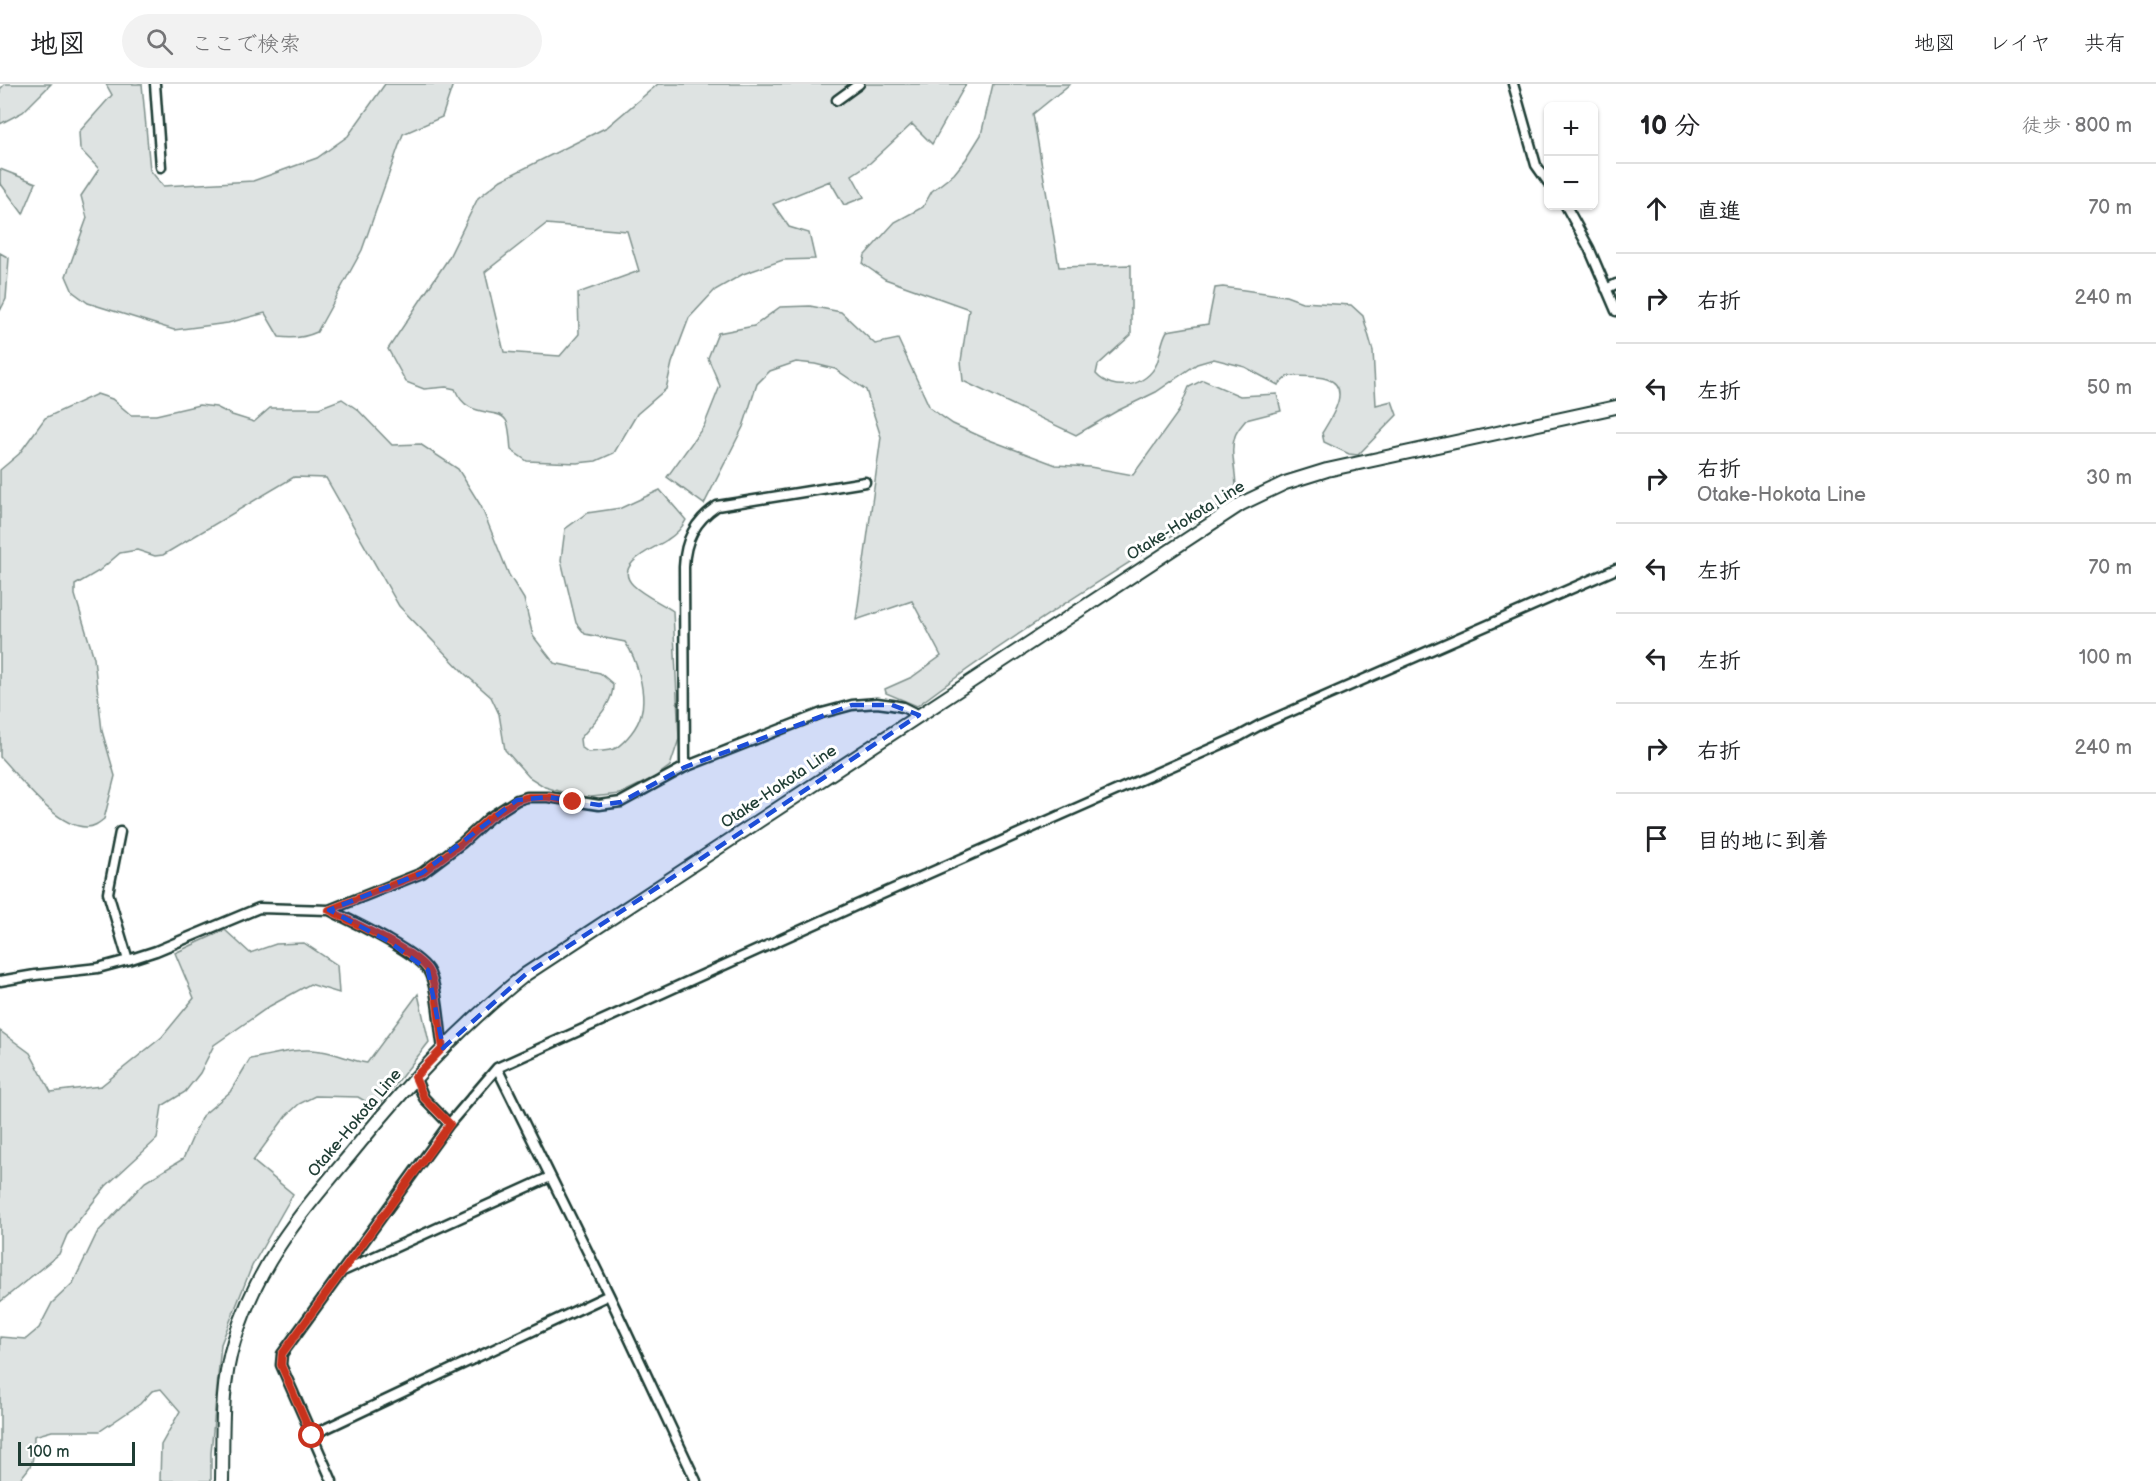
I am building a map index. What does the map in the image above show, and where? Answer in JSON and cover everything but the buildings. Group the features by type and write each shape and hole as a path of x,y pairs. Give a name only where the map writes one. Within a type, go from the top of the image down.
{"main road":[{"name":"Otake-Hokota Line","path":"222,1481 223,1398 227,1370 234,1342 256,1282 266,1263 294,1223 415,1077 464,1026 526,974 1241,504 1285,483 1327,470 1616,407"}],"street":[{"path":"156,84 161,167"},
{"path":"837,100 859,84"},
{"path":"1513,84 1536,165 1544,176"},
{"path":"1568,210 1585,240 1616,311"},
{"path":"1606,289 1616,284"},
{"path":"685,767 685,551 689,538 717,506 865,482"},
{"path":"332,1481 281,1365 282,1354 450,1124 497,1068 857,905 1240,736 1260,725 1616,569"},
{"path":"0,981 98,968 128,960 156,951 259,908 329,910 422,873 462,843 489,818 517,800 528,797 548,797 589,804 614,803 637,794 685,767 822,713 852,705 892,705 903,707 919,715"},
{"path":"1226,734 1240,736"},
{"path":"120,832 108,893 128,960"},
{"path":"329,910 388,941 418,960 428,970 434,987 443,1048"},
{"path":"497,1068 609,1295 696,1481"},
{"path":"415,1077 424,1098 450,1124"},
{"path":"344,1271 550,1177"},
{"path":"312,1436 609,1295"}],"highlighted area":[{"path":"852,705 892,705 919,715 526,974 443,1048 428,970 388,941 329,910 422,873 517,800 548,797 599,805 621,802 685,767"}],"shaded area":[{"path":"5,84 51,84 23,112 0,124 0,89"},
{"path":"106,84 142,84 150,170 163,186 253,181 317,158 348,136 385,84 453,84 442,117 403,134 362,250 317,332 303,337 289,338 279,337 265,313 228,323 174,330 88,303 73,292 66,276 87,218 81,196 99,169 80,149 79,132 112,95"},
{"path":"658,84 966,84 932,144 912,124 870,163 852,175 864,197 844,205 830,181 773,204 789,227 809,233 815,259 783,260 743,274 715,290 689,318 672,363 666,389 637,414 614,453 596,461 577,463 527,461 511,450 508,425 503,417 467,406 455,389 446,387 424,389 406,382 388,349 448,259 478,198 501,180 607,127","holes":["546,224 627,231 639,271 578,293 579,334 560,356 504,352 485,272"]},
{"path":"993,84 1070,84 1033,114 1059,267 1131,265 1131,335 1098,365 1096,374 1103,380 1111,384 1129,385 1146,378 1157,363 1167,331 1208,324 1215,288 1223,287 1286,296 1302,302 1351,305 1363,316 1373,351 1376,405 1392,401 1397,415 1358,455 1349,454 1324,442 1322,433 1337,404 1339,396 1335,383 1318,377 1288,376 1278,385 1245,367 1214,359 1197,364 1156,392 1076,435 963,381 961,361 969,309 885,279 863,264 865,255 895,222 923,207 932,191 954,174 966,159 981,135"},
{"path":"0,169 36,183 23,214 1,184 0,186"},
{"path":"0,253 9,258 6,299 0,311"},
{"path":"810,306 841,312 875,344 898,339 930,408 953,424 1056,465 1090,467 1133,475 1179,411 1189,387 1203,380 1240,396 1277,394 1281,411 1246,420 1236,434 1233,444 1236,482 1234,497 1033,624 917,706 886,693 885,689 912,677 941,656 912,601 856,620 881,437 866,390 835,369 815,364 796,362 770,371 757,384 743,427 704,504 667,477 704,426 720,386 708,358 718,333 754,326 780,307"},
{"path":"97,394 112,399 131,415 156,415 199,405 216,407 254,422 270,408 319,408 342,399 358,410 392,445 420,444 458,469 481,506 509,575 524,599 533,636 554,663 600,673 613,684 606,706 580,739 581,747 588,752 616,748 631,733 637,724 643,706 642,687 637,667 625,642 585,634 576,623 561,560 565,529 587,513 621,508 660,490 686,520 673,536 645,552 631,564 628,577 633,585 642,592 673,611 679,739 670,766 655,777 620,794 582,798 545,787 529,777 505,750 499,714 491,697 465,674 399,606 326,478 294,477 163,555 155,556 137,550 120,553 99,571 75,585 75,595 94,658 102,731 115,776 104,819 94,826 87,827 75,825 63,819 39,800 0,757 0,470 19,454 45,418"},
{"path":"225,930 250,953 276,944 304,943 337,965 339,993 310,984 270,1006 214,1045 200,1073 185,1092 162,1106 157,1139 106,1186 67,1235 59,1254 0,1302 0,1031 30,1053 51,1092 101,1086 162,1037 194,998 175,953"},
{"path":"418,994 429,1042 377,1108 358,1097 315,1096 299,1104 286,1116 253,1161 293,1194 252,1266 221,1344 211,1453 211,1481 160,1481 161,1445 180,1411 161,1389 152,1391 140,1404 100,1431 52,1431 34,1436 33,1456 28,1469 18,1481 0,1481 0,1337 26,1339 39,1328 52,1303 73,1283 97,1233 145,1182 183,1159 202,1116 230,1092 250,1059 285,1052 312,1050 367,1063"}],"route":[{"path":"312,1436 281,1365 282,1354 450,1124 424,1098 415,1077 443,1048 434,987 428,970 418,960 388,941 329,910 422,873 462,843 489,818 517,800 528,797 548,797 573,802"}]}
